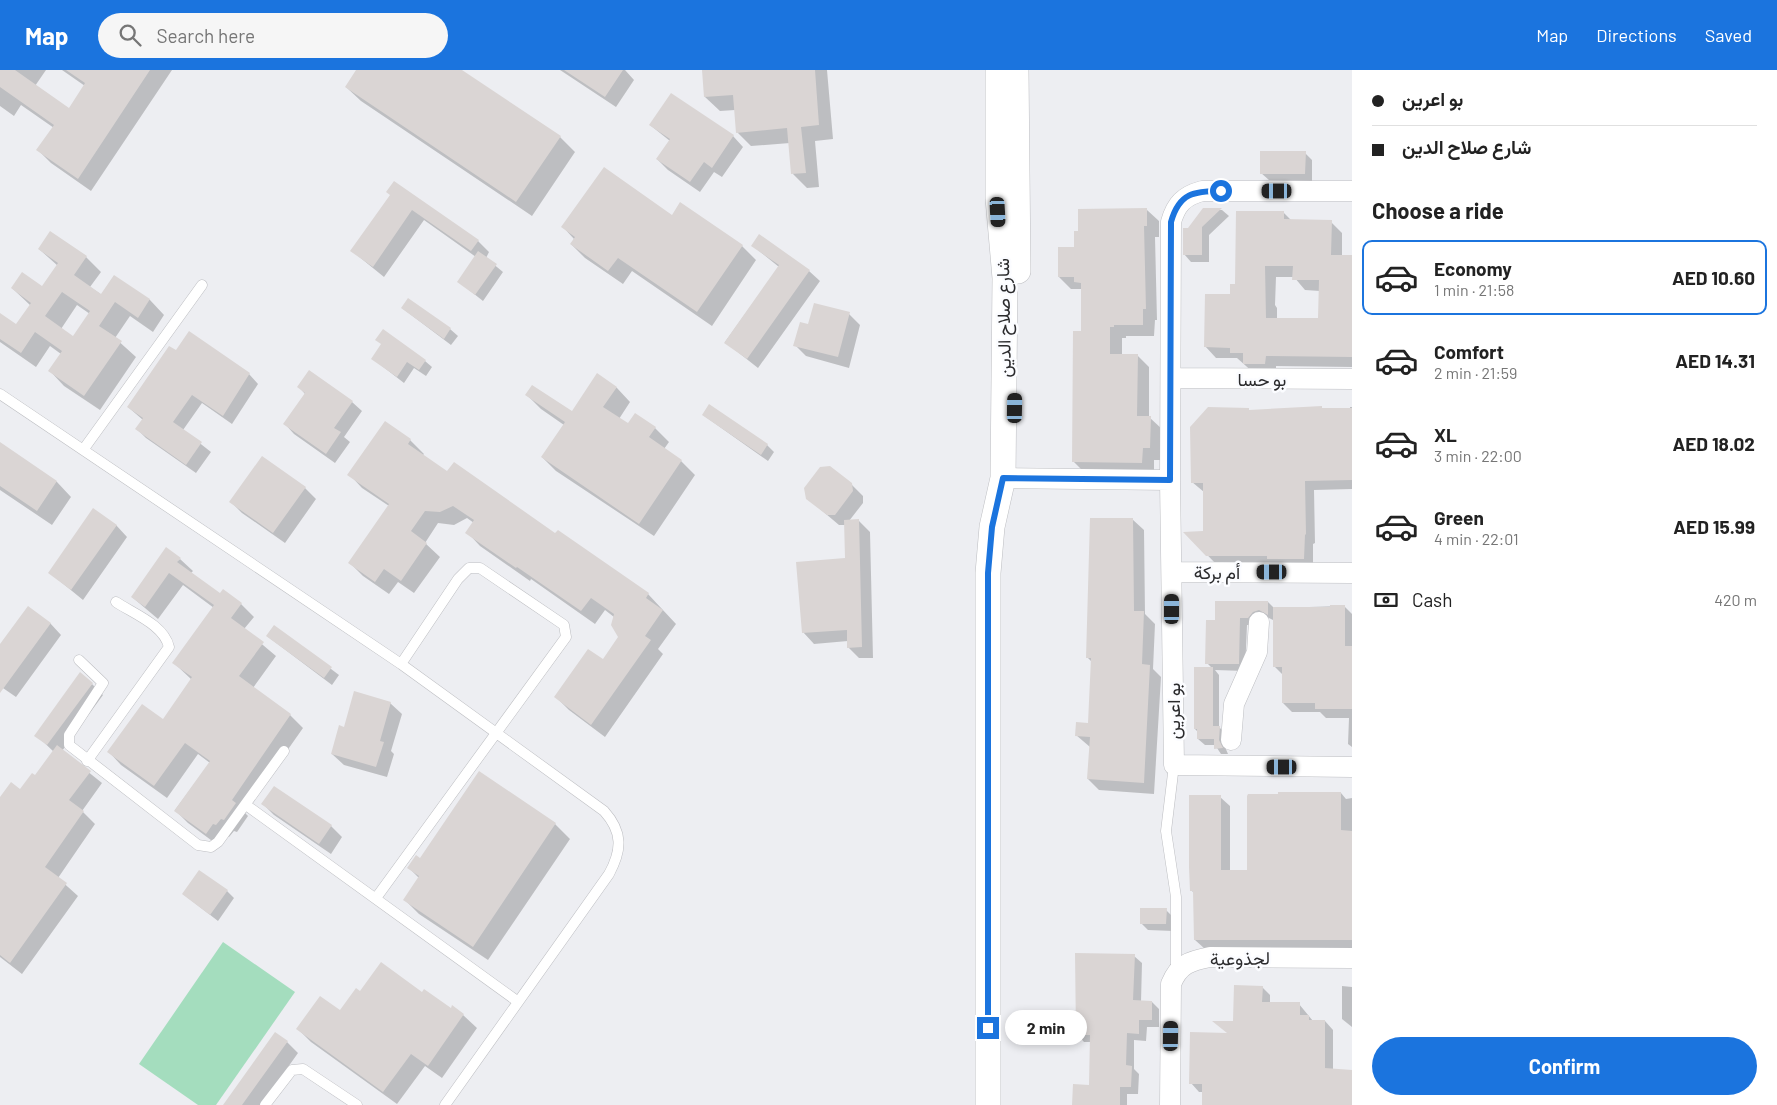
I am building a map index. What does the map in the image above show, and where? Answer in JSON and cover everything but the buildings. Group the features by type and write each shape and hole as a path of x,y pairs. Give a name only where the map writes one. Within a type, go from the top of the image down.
{"street":[{"name":"شارع صلاح الدين","path":"988,1105 988,573 992,527 1008,478 1005,278 998,198 998,70"},
{"name":"شارع صلاح الدين","path":"1002,1105 1003,571 1018,252 1016,70"},
{"name":"بو اعرين","path":"1352,192 1202,191 1191,194 1181,201 1174,210 1171,222 1172,378 1170,480 1174,765 1231,752 1352,767"},
{"name":"بو حسا","path":"1172,378 1352,379"},
{"path":"1008,478 1170,480"},
{"name":"أم بركة","path":"1172,572 1352,573"},
{"path":"1231,752 1234,704 1257,652 1259,622"},
{"name":"لجذوعية","path":"1176,972 1192,960 1210,957 1352,958"},
{"path":"1170,1105 1171,984 1176,972"}],"lane":[{"path":"83,450 202,285"},
{"path":"0,394 401,664 604,811 613,821 620,845 617,859 609,874 445,1105"},
{"path":"376,898 566,637 564,625 480,568 470,568 458,579 401,664"},
{"path":"87,761 169,647 167,638 160,631 116,602"},
{"path":"79,660 103,683 69,735 68,745 198,845 210,847 218,842 284,751"},
{"path":"1174,765 1166,831 1176,897 1176,972"},
{"path":"246,805 517,1001"},
{"path":"266,1105 292,1070 303,1069 357,1105"}],"green space":[{"path":"223,942 295,992 216,1105 198,1105 139,1064"}],"route":[{"path":"988,1028 988,573 992,527 1001,495 1003,478 1170,480 1172,378 1171,222 1174,210 1181,201 1191,194 1202,191 1221,191"}]}
